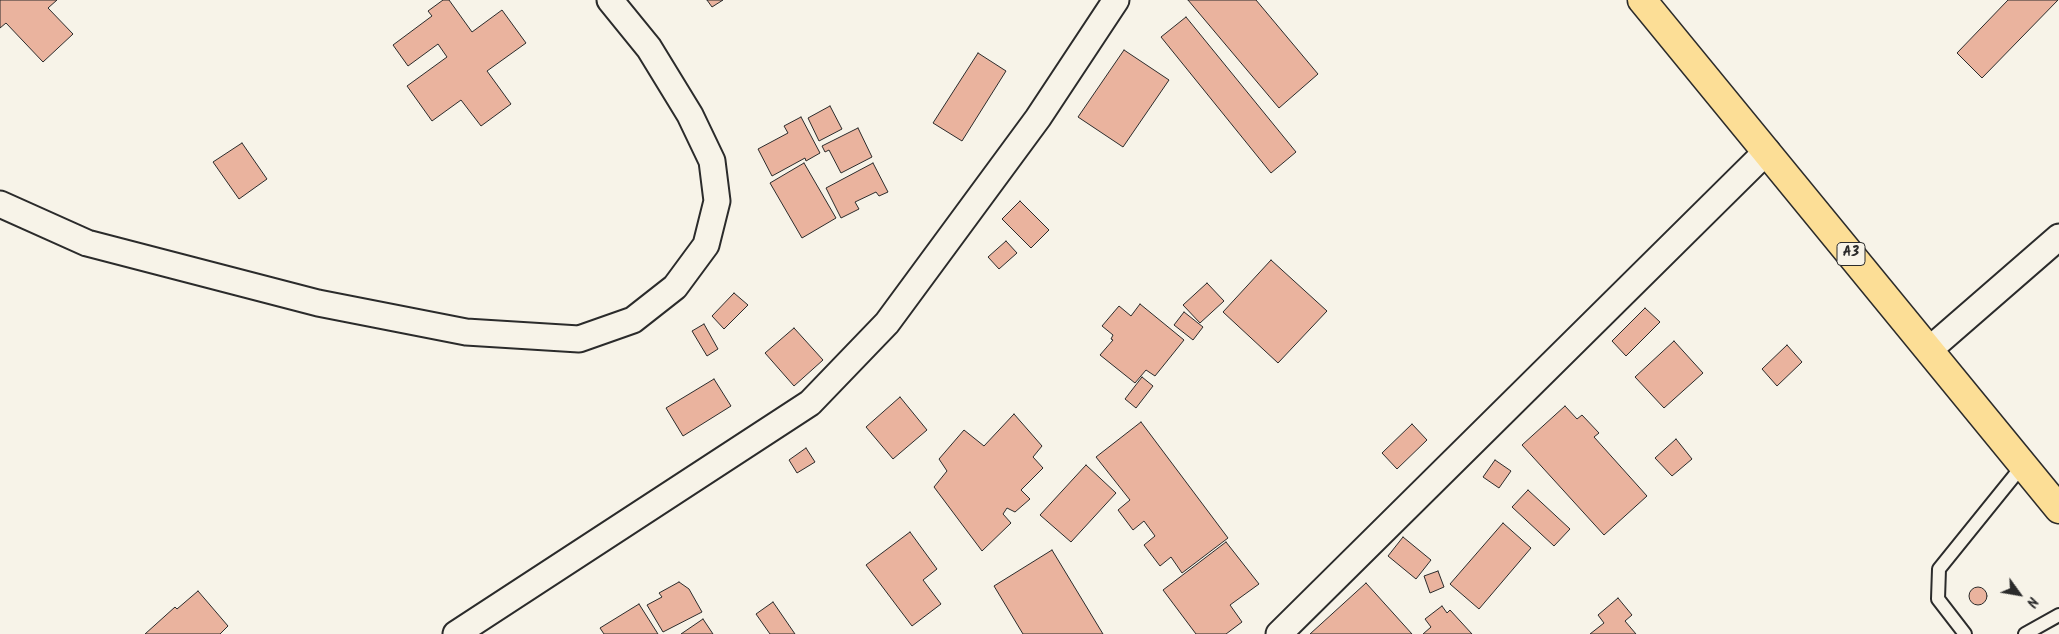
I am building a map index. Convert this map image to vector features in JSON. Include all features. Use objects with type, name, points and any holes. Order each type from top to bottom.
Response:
[{"type":"highway","name":"A3","points":[[1642,0],[2059,509]]},
{"type":"street","points":[[0,204],[87,243],[318,304],[466,332],[579,339],[633,320],[674,287],[706,246],[717,202],[712,160],[690,115],[649,48],[610,0]]},
{"type":"street","points":[[456,634],[810,403],[887,323],[1038,118],[1116,0]]},
{"type":"street","points":[[1279,634],[1767,151]]},
{"type":"street","points":[[1929,350],[2059,237]]},
{"type":"lane","points":[[1965,634],[1938,599],[1940,569],[2023,465]]},
{"type":"lane","points":[[2024,634],[2059,615]]},
{"type":"building","points":[[0,0],[57,0],[48,8],[73,34],[43,62],[6,23],[0,28]]},
{"type":"building","points":[[443,0],[449,0],[472,32],[502,10],[526,43],[487,71],[511,104],[481,126],[461,100],[432,121],[407,86],[447,57],[438,44],[408,66],[393,45],[432,16],[428,11]]},
{"type":"building","points":[[707,0],[723,0],[712,7]]},
{"type":"building","points":[[1188,0],[1256,0],[1318,74],[1279,108]]},
{"type":"building","points":[[2008,0],[2058,0],[1982,78],[1957,53]]},
{"type":"building","points":[[1186,17],[1296,152],[1271,173],[1161,37]]},
{"type":"building","points":[[1124,50],[1169,80],[1123,147],[1078,117]]},
{"type":"building","points":[[978,53],[1006,71],[962,141],[933,123]]},
{"type":"building","points":[[830,106],[842,129],[819,141],[808,118]]},
{"type":"building","points":[[801,117],[820,153],[806,161],[805,158],[772,176],[758,149],[788,133],[784,126]]},
{"type":"building","points":[[858,128],[872,157],[841,173],[829,150],[825,152],[822,146]]},
{"type":"building","points":[[242,143],[267,179],[239,199],[213,162]]},
{"type":"building","points":[[804,163],[836,218],[802,238],[770,183]]},
{"type":"building","points":[[873,163],[888,192],[879,196],[876,192],[855,202],[859,209],[841,218],[826,188]]},
{"type":"building","points":[[1020,201],[1049,230],[1031,248],[1002,219]]},
{"type":"building","points":[[1006,241],[1017,253],[999,269],[988,257]]},
{"type":"building","points":[[1271,260],[1327,311],[1278,363],[1223,312]]},
{"type":"building","points":[[1207,283],[1224,301],[1200,323],[1183,305]]},
{"type":"building","points":[[734,293],[748,305],[724,329],[712,316]]},
{"type":"building","points":[[1140,304],[1184,340],[1155,376],[1146,370],[1135,383],[1100,355],[1113,340],[1111,339],[1113,335],[1102,326],[1119,306],[1131,316]]},
{"type":"building","points":[[1645,308],[1660,322],[1626,356],[1612,341]]},
{"type":"building","points":[[1184,312],[1203,327],[1193,340],[1174,325]]},
{"type":"building","points":[[704,324],[718,349],[707,356],[692,331]]},
{"type":"building","points":[[794,328],[823,360],[794,386],[765,353]]},
{"type":"building","points":[[1674,341],[1703,373],[1664,408],[1635,377]]},
{"type":"building","points":[[1787,345],[1802,362],[1777,386],[1762,369]]},
{"type":"building","points":[[1142,377],[1153,386],[1136,408],[1125,399]]},
{"type":"building","points":[[714,379],[731,406],[683,436],[666,408]]},
{"type":"building","points":[[900,397],[927,430],[893,459],[866,427]]},
{"type":"building","points":[[1565,406],[1577,419],[1582,415],[1599,433],[1594,437],[1647,496],[1604,535],[1522,445]]},
{"type":"building","points":[[1014,414],[1042,446],[1033,457],[1043,468],[1021,490],[1030,499],[1015,512],[1007,508],[1003,514],[1011,523],[982,551],[934,487],[947,471],[939,459],[964,430],[984,446]]},
{"type":"building","points":[[1141,422],[1228,538],[1182,573],[1171,557],[1160,566],[1144,545],[1155,536],[1144,521],[1133,530],[1118,510],[1130,500],[1096,457]]},
{"type":"building","points":[[1412,424],[1427,440],[1397,469],[1382,453]]},
{"type":"building","points":[[1676,439],[1692,459],[1672,476],[1655,458]]},
{"type":"building","points":[[806,448],[815,462],[797,473],[789,460]]},
{"type":"building","points":[[1495,460],[1511,471],[1499,488],[1483,477]]},
{"type":"building","points":[[1086,465],[1116,493],[1071,542],[1040,515]]},
{"type":"building","points":[[1528,490],[1570,529],[1554,546],[1512,507]]},
{"type":"building","points":[[1503,523],[1531,548],[1479,609],[1450,584]]},
{"type":"building","points":[[910,532],[937,569],[923,580],[941,604],[912,626],[866,565]]},
{"type":"building","points":[[1403,537],[1431,560],[1416,579],[1388,556]]},
{"type":"building","points":[[1226,542],[1259,584],[1230,605],[1242,622],[1226,634],[1196,634],[1163,590]]},
{"type":"building","points":[[1052,550],[1103,634],[1023,634],[994,586]]},
{"type":"building","points":[[1438,571],[1444,587],[1430,593],[1424,576]]},
{"type":"building","points":[[679,582],[689,589],[702,612],[663,632],[647,605],[662,597],[659,593]]},
{"type":"building","points":[[1366,583],[1412,634],[1310,634]]},
{"type":"building","points":[[1978,587],[1984,590],[1987,596],[1984,602],[1978,605],[1972,602],[1969,596],[1972,590]]},
{"type":"building","points":[[198,591],[228,626],[220,634],[145,634],[175,607],[177,609]]},
{"type":"building","points":[[1618,598],[1632,615],[1625,621],[1636,634],[1590,634],[1604,623],[1598,615]]},
{"type":"building","points":[[773,602],[795,634],[770,634],[756,614]]},
{"type":"building","points":[[639,604],[658,634],[604,634],[600,628]]},
{"type":"building","points":[[1442,606],[1447,613],[1450,610],[1472,634],[1423,634],[1431,627],[1425,619]]},
{"type":"building","points":[[703,619],[713,634],[681,634]]}]
